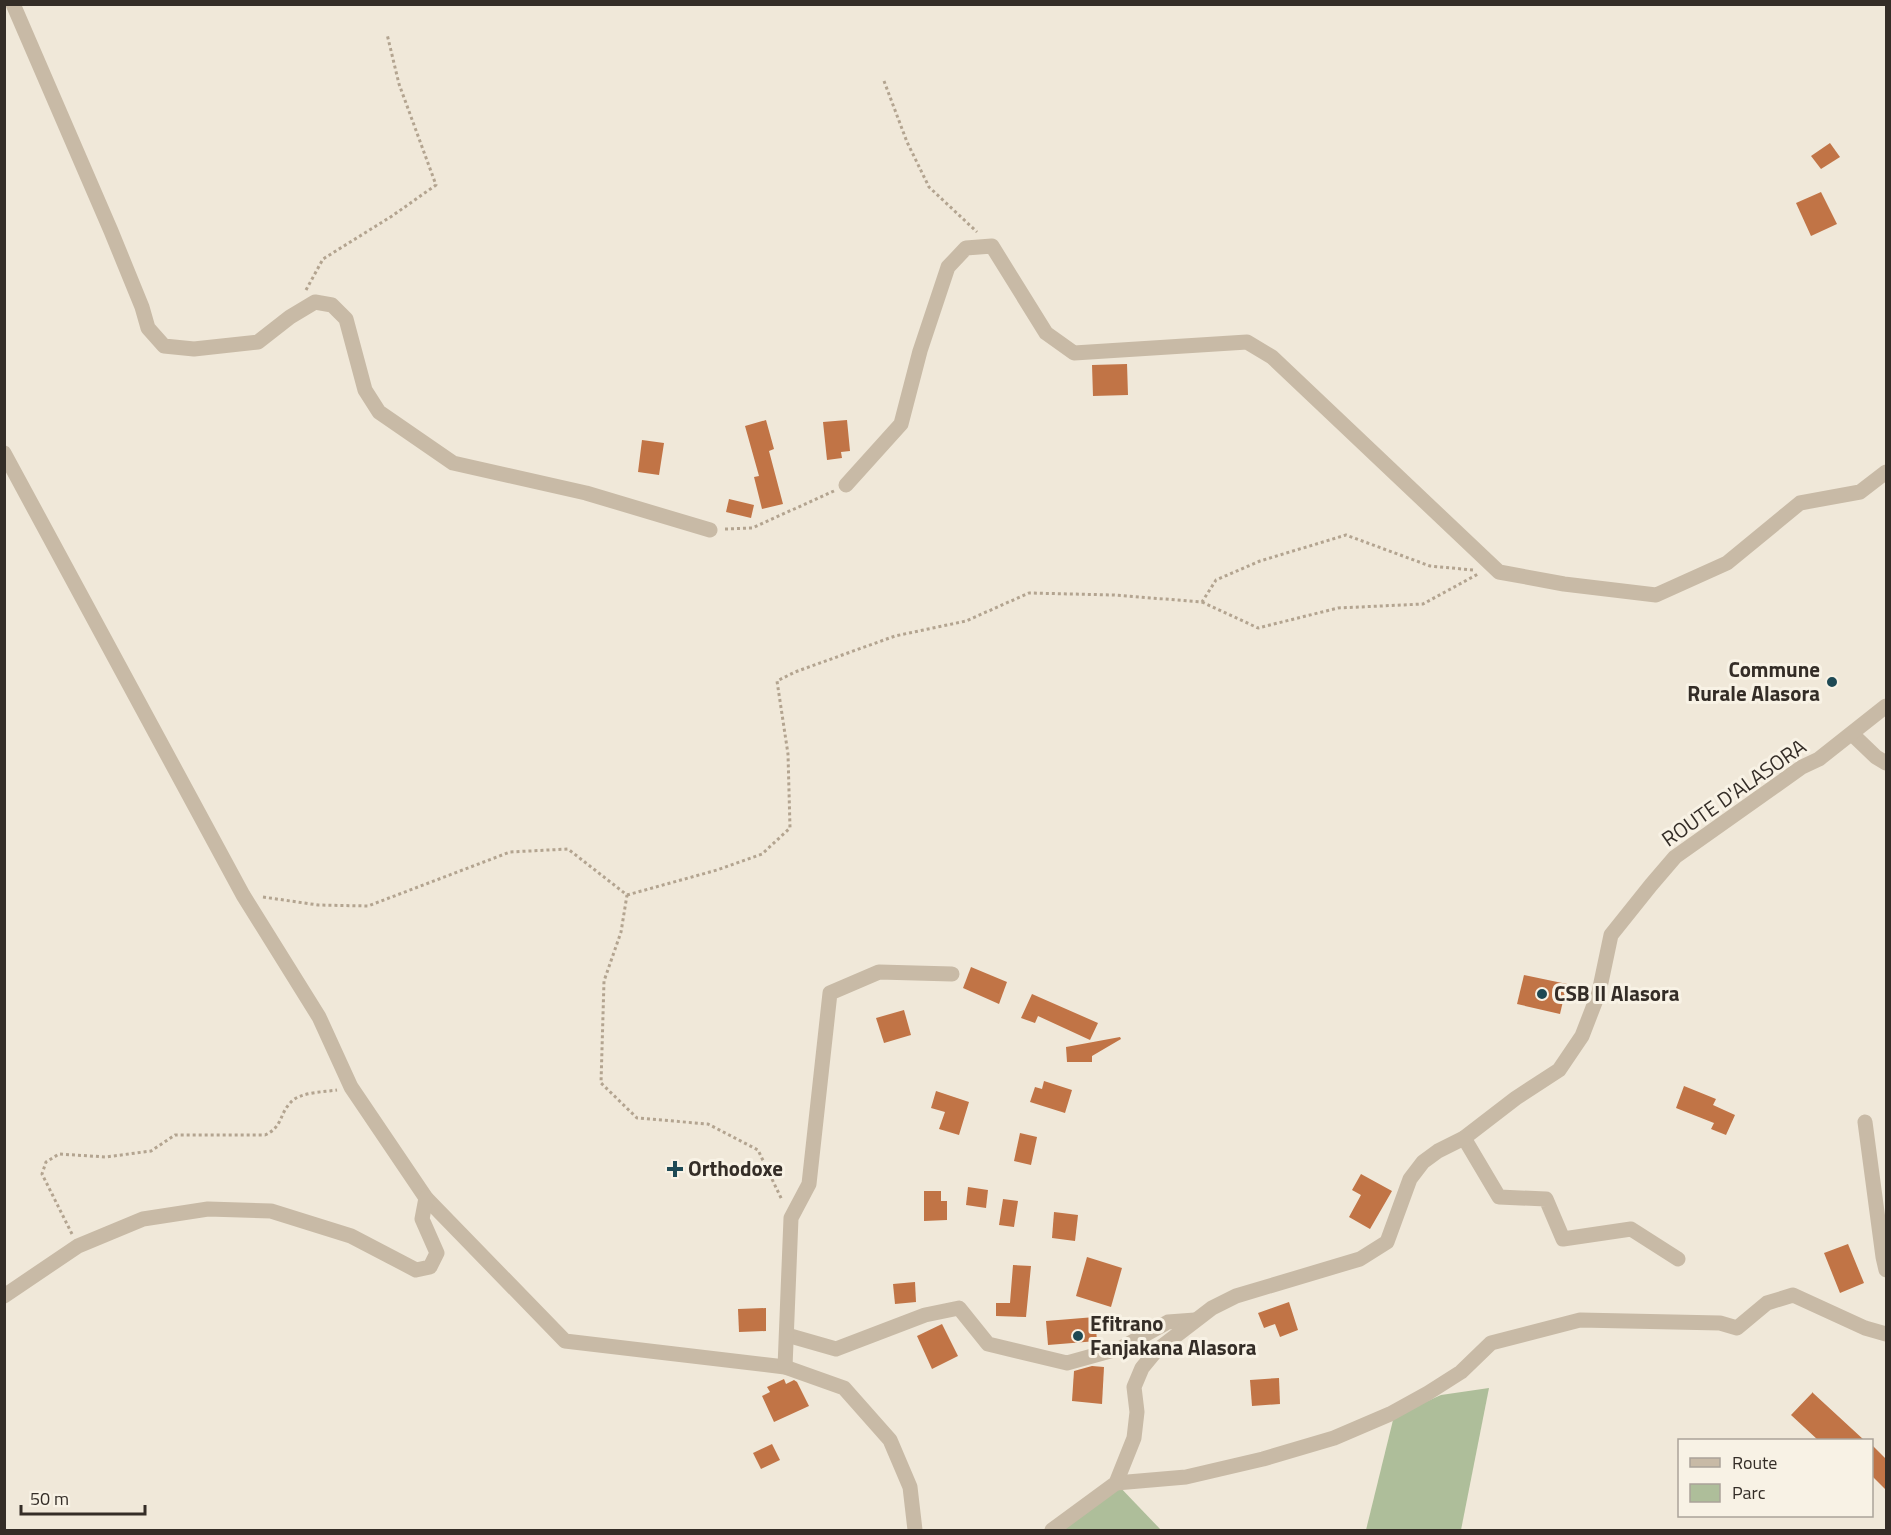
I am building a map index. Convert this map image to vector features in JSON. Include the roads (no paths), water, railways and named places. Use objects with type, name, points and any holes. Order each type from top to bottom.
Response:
[{"type":"street","points":[[14,4],[111,231],[142,307],[148,328],[164,346],[194,349],[258,342],[290,317],[315,302],[332,305],[346,319],[364,390],[379,412],[453,463],[586,493],[710,530]]},
{"type":"street","points":[[846,485],[900,424],[920,351],[948,267],[966,248],[992,246],[1046,333],[1074,353],[1247,342],[1272,357],[1499,572],[1564,584],[1656,595],[1728,563],[1800,503],[1860,492],[1887,472]]},
{"type":"street","points":[[4,453],[243,895],[319,1017],[351,1087],[426,1198],[564,1341],[785,1367],[844,1388],[890,1440],[910,1487],[915,1530]]},
{"type":"street","name":"ROUTE D'ALASORA","points":[[1116,1483],[1134,1438],[1137,1412],[1134,1387],[1142,1368],[1156,1352],[1212,1308],[1236,1296],[1360,1259],[1387,1242],[1392,1234],[1410,1179],[1423,1161],[1464,1138],[1516,1098],[1558,1070],[1582,1036],[1599,992],[1611,935],[1675,857],[1802,767],[1819,759],[1887,706]]},
{"type":"street","points":[[1852,734],[1876,757],[1887,763]]},
{"type":"street","points":[[785,1367],[791,1218],[809,1184],[830,993],[879,972],[952,974]]},
{"type":"street","points":[[1865,1122],[1883,1257],[1887,1270]]},
{"type":"street","points":[[1464,1138],[1499,1197],[1546,1199],[1563,1239],[1631,1229],[1678,1258]]},
{"type":"street","points":[[4,1296],[78,1246],[143,1219],[208,1209],[271,1211],[351,1236],[416,1270],[430,1267],[437,1253],[422,1219],[426,1198]]},
{"type":"street","points":[[1052,1530],[1116,1483],[1186,1477],[1263,1460],[1334,1438],[1390,1414],[1428,1393],[1461,1372],[1491,1343],[1580,1320],[1720,1323],[1737,1328],[1767,1303],[1793,1296],[1828,1309],[1865,1328],[1887,1334]]},
{"type":"street","points":[[787,1335],[836,1349],[925,1315],[959,1308],[988,1344],[1067,1363],[1121,1348],[1168,1322],[1195,1320]]},
{"type":"place","name":"Commune Rurale Alasora","points":[[1832,682]]},
{"type":"place","name":"CSB II Alasora","points":[[1542,994]]},
{"type":"place","name":"Orthodoxe","points":[[675,1169]]},
{"type":"place","name":"Efitrano Fanjakana Alasora","points":[[1078,1336]]}]
